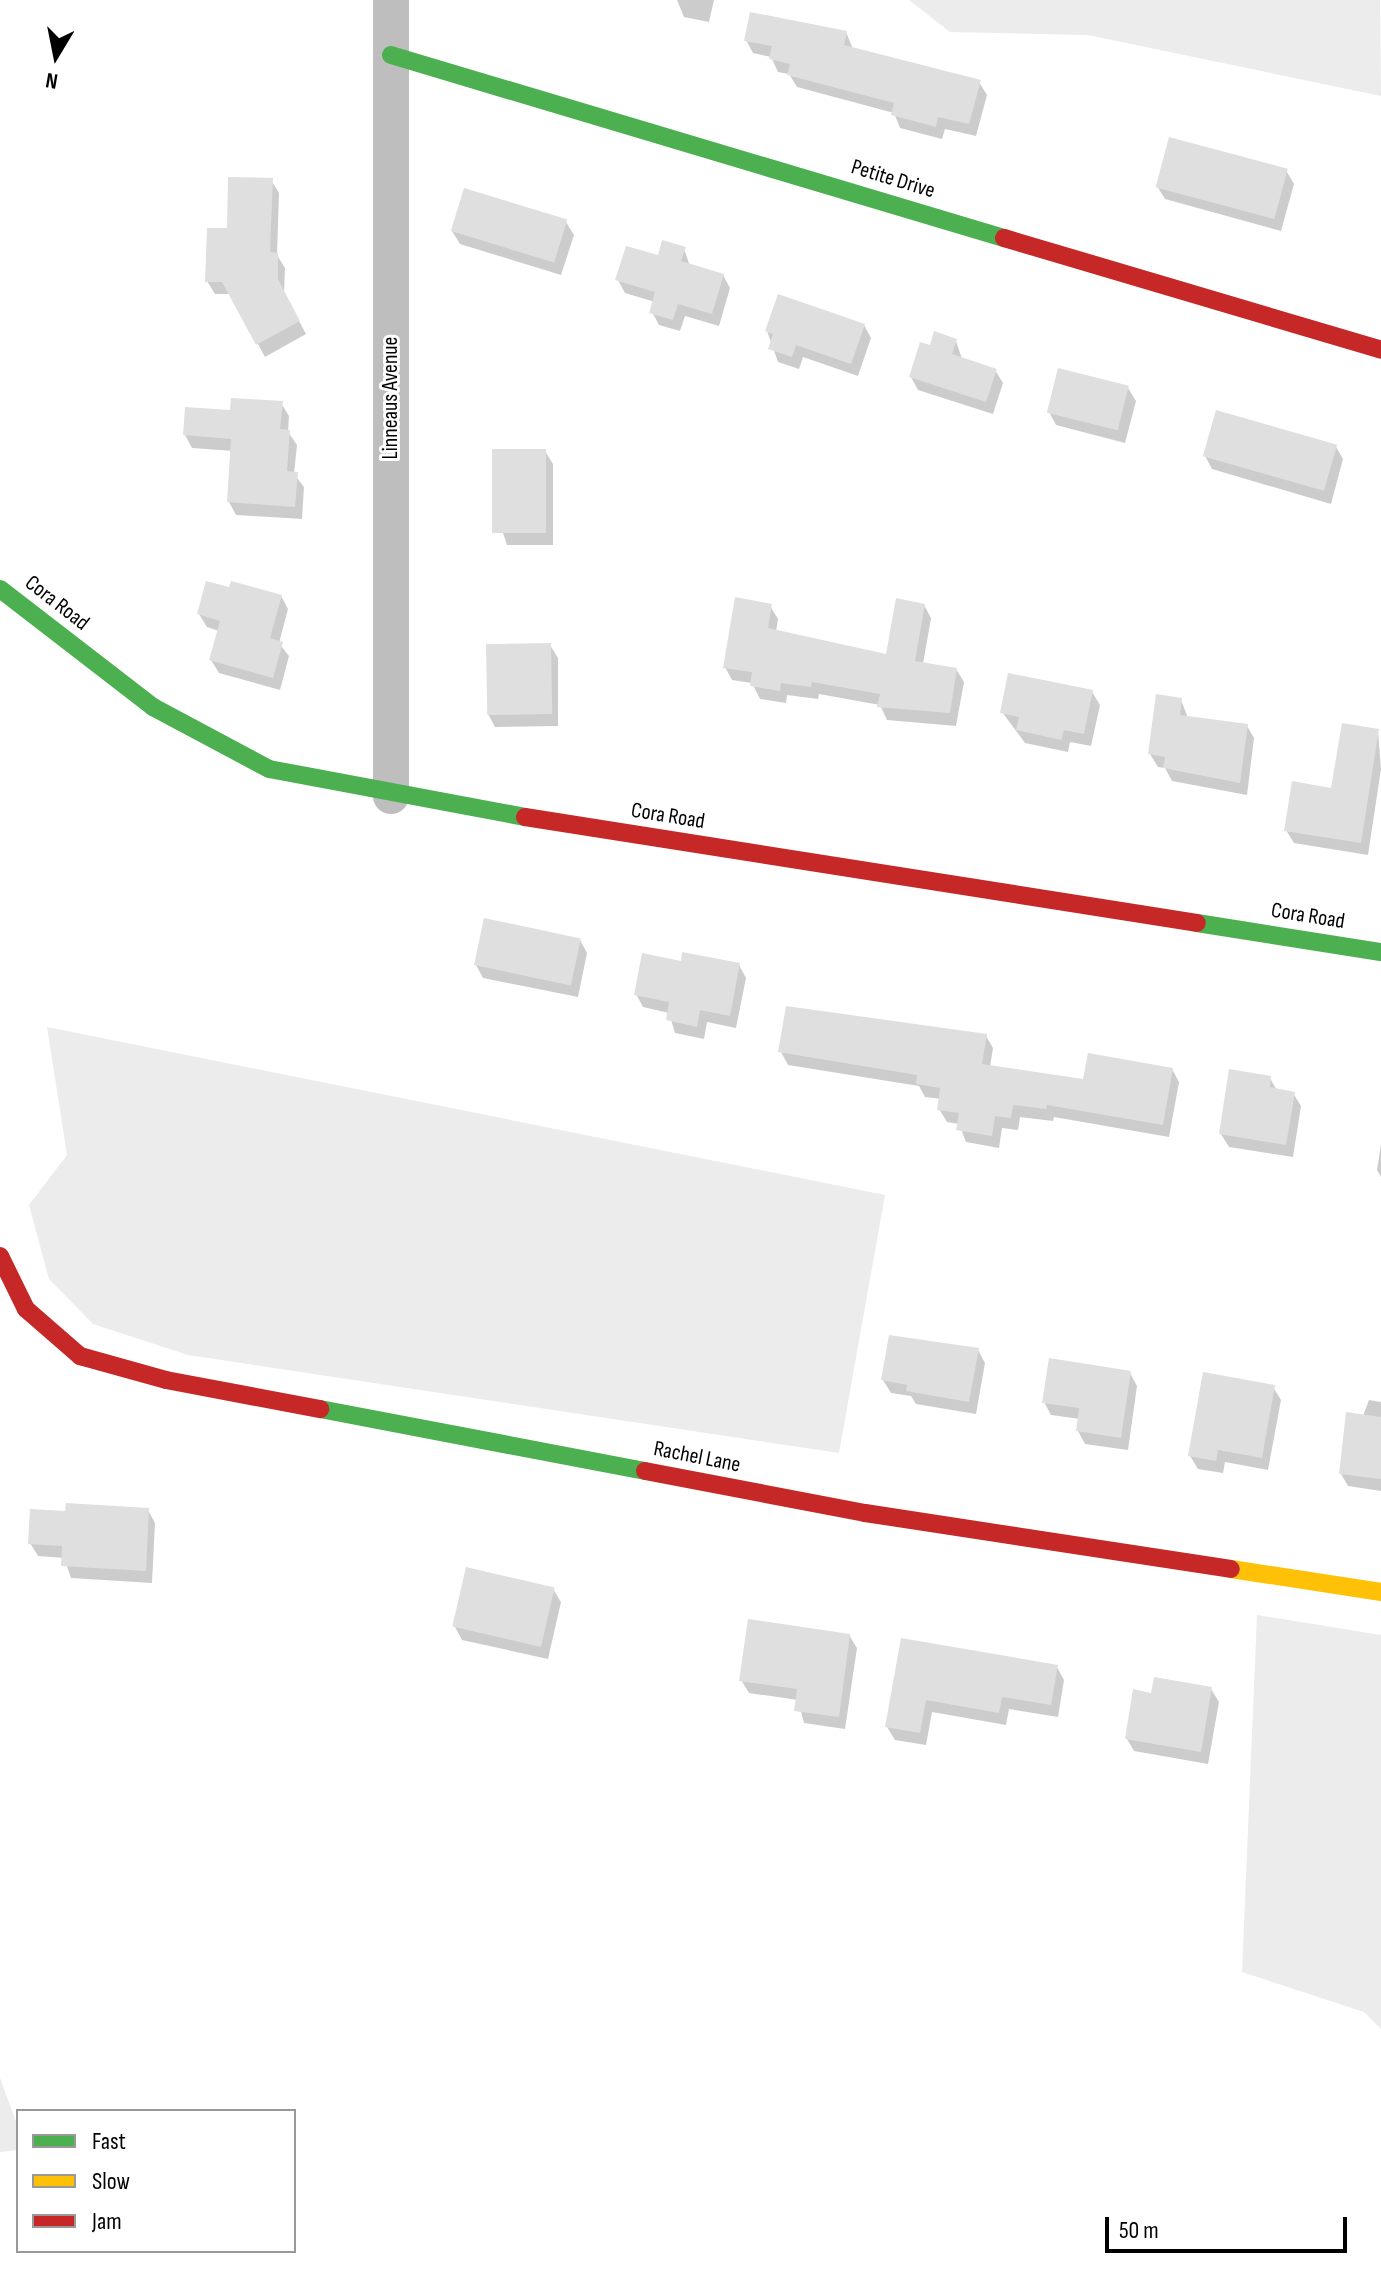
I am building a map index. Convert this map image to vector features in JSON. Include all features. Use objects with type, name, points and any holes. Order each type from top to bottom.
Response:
[{"type":"street","name":"Linneaus Avenue","points":[[391,0],[391,796]]},
{"type":"street","name":"Petite Drive","points":[[391,55],[1381,350]]},
{"type":"street","name":"Cora Road","points":[[0,589],[153,707],[269,769],[391,796],[1381,952]]},
{"type":"street","name":"Rachel Lane","points":[[0,1256],[26,1309],[80,1356],[166,1380],[865,1513],[1381,1592]]},
{"type":"shaded area","points":[[909,0],[1380,0],[1381,96],[1088,35],[950,32]]},
{"type":"shaded area","points":[[47,1027],[885,1195],[839,1453],[188,1355],[93,1324],[49,1279],[29,1205],[67,1155]]},
{"type":"shaded area","points":[[1257,1615],[1381,1635],[1381,2029],[1364,2012],[1242,1972]]},
{"type":"shaded area","points":[[0,2078],[16,2122],[16,2150],[0,2152]]},
{"type":"building","points":[[750,12],[847,31],[844,45],[981,80],[969,124],[938,117],[936,127],[891,115],[894,103],[787,75],[790,64],[769,59],[772,46],[744,41]]},
{"type":"building","points":[[1169,137],[1288,169],[1274,219],[1156,187]]},
{"type":"building","points":[[228,177],[273,178],[270,252],[278,253],[278,279],[300,321],[256,345],[222,282],[205,282],[207,228],[227,228]]},
{"type":"building","points":[[464,188],[567,220],[554,263],[451,231]]},
{"type":"building","points":[[662,240],[686,247],[681,261],[724,274],[712,314],[678,304],[673,320],[649,313],[655,292],[615,280],[626,246],[658,255]]},
{"type":"building","points":[[778,294],[865,324],[851,364],[796,345],[792,357],[768,349],[773,334],[765,331]]},
{"type":"building","points":[[934,331],[957,339],[952,354],[997,369],[986,402],[909,377],[920,342],[930,345]]},
{"type":"building","points":[[1058,368],[1129,386],[1118,430],[1047,413]]},
{"type":"building","points":[[231,398],[283,401],[280,429],[290,430],[287,471],[298,472],[295,507],[227,502],[231,439],[183,435],[185,407],[230,410]]},
{"type":"building","points":[[1216,410],[1337,445],[1324,491],[1203,456]]},
{"type":"building","points":[[492,449],[546,449],[546,533],[492,533]]},
{"type":"building","points":[[206,581],[229,587],[231,581],[282,595],[270,638],[283,642],[273,678],[209,660],[220,621],[197,614]]},
{"type":"building","points":[[735,597],[772,604],[768,628],[886,654],[896,598],[925,604],[915,661],[957,668],[950,713],[877,707],[880,694],[812,682],[811,687],[781,683],[780,691],[750,686],[752,672],[723,668]]},
{"type":"building","points":[[551,643],[552,714],[487,715],[486,644]]},
{"type":"building","points":[[1008,673],[1093,690],[1084,734],[1064,730],[1061,740],[1016,730],[1019,717],[1000,713]]},
{"type":"building","points":[[1156,694],[1182,698],[1180,715],[1248,724],[1240,783],[1163,768],[1165,757],[1148,754]]},
{"type":"building","points":[[1342,723],[1379,729],[1361,843],[1284,831],[1292,781],[1331,788]]},
{"type":"building","points":[[484,918],[581,939],[571,986],[474,965]]},
{"type":"building","points":[[682,952],[740,963],[730,1016],[700,1010],[697,1027],[666,1020],[669,1002],[634,995],[642,953],[681,961]]},
{"type":"building","points":[[786,1006],[987,1034],[982,1064],[1083,1079],[1088,1053],[1173,1068],[1163,1125],[1047,1105],[1046,1109],[1013,1105],[1011,1118],[995,1116],[992,1136],[956,1130],[959,1113],[937,1110],[940,1088],[916,1084],[917,1075],[778,1052]]},
{"type":"building","points":[[1229,1069],[1271,1076],[1270,1087],[1295,1092],[1286,1145],[1219,1134]]},
{"type":"building","points":[[889,1335],[979,1348],[969,1402],[906,1391],[907,1385],[881,1380]]},
{"type":"building","points":[[1049,1358],[1131,1371],[1121,1438],[1076,1431],[1079,1408],[1042,1403]]},
{"type":"building","points":[[1203,1372],[1275,1385],[1262,1458],[1218,1450],[1216,1461],[1188,1456]]},
{"type":"building","points":[[1346,1412],[1381,1417],[1381,1479],[1339,1474]]},
{"type":"building","points":[[66,1503],[149,1508],[146,1571],[61,1566],[62,1546],[28,1544],[30,1509],[65,1511]]},
{"type":"building","points":[[466,1567],[555,1587],[541,1647],[452,1626]]},
{"type":"building","points":[[748,1619],[850,1634],[839,1717],[794,1711],[797,1689],[739,1681]]},
{"type":"building","points":[[901,1638],[1058,1665],[1051,1705],[1002,1697],[999,1713],[926,1700],[920,1733],[885,1727]]},
{"type":"building","points":[[1154,1677],[1212,1687],[1201,1752],[1125,1739],[1133,1689],[1151,1693]]},
{"type":"traffic: fast","points":[[391,55],[1004,238]]},
{"type":"traffic: fast","points":[[0,589],[153,707],[269,769],[525,817]]},
{"type":"traffic: fast","points":[[1197,923],[1381,952]]},
{"type":"traffic: fast","points":[[320,1409],[645,1471]]},
{"type":"traffic: slow","points":[[1231,1569],[1381,1592]]},
{"type":"traffic: jam","points":[[1004,238],[1381,350]]},
{"type":"traffic: jam","points":[[525,817],[1197,923]]},
{"type":"traffic: jam","points":[[0,1256],[26,1309],[80,1356],[166,1380],[320,1409]]},
{"type":"traffic: jam","points":[[645,1471],[865,1513],[1231,1569]]}]
